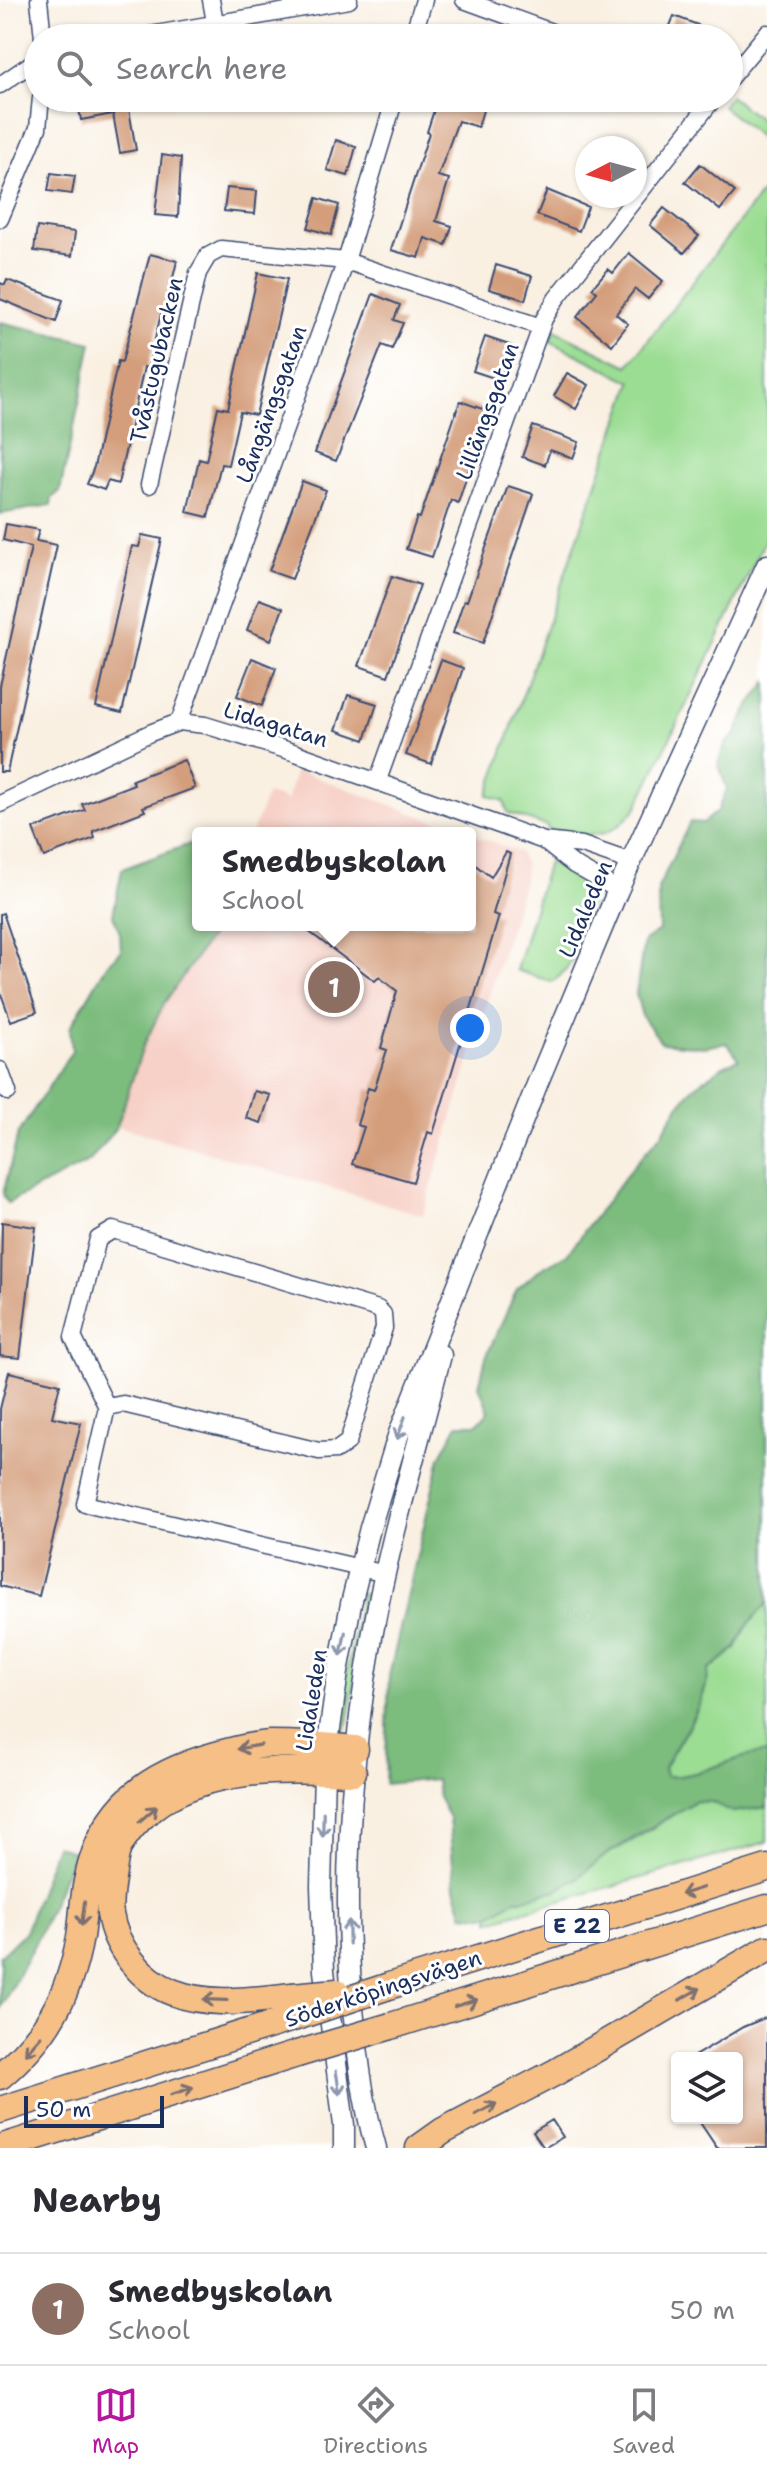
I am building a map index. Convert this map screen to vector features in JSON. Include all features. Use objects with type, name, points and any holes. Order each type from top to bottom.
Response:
[{"type":"highway","points":[[0,2076],[41,2036],[58,2009],[73,1969],[87,1878],[97,1846],[128,1798],[153,1779],[196,1760],[242,1748],[267,1744],[325,1759],[354,1761]]},
{"type":"highway","points":[[293,2007],[204,2000],[171,1992],[149,1979],[131,1961],[117,1938],[110,1915],[110,1890],[117,1850],[144,1815],[168,1797],[196,1785],[325,1759]]},
{"type":"highway","name":"Söderköpingsvägen","points":[[0,2110],[293,2007],[389,1986],[767,1868]]},
{"type":"highway","name":"Söderköpingsvägen","points":[[0,2148],[767,1908]]},
{"type":"highway","points":[[419,2148],[443,2131],[556,2072],[767,1949]]},
{"type":"street","points":[[39,0],[42,24]]},
{"type":"street","points":[[211,0],[215,22]]},
{"type":"street","points":[[205,24],[349,0]]},
{"type":"street","points":[[416,24],[424,0]]},
{"type":"street","points":[[464,0],[530,24]]},
{"type":"street","points":[[743,62],[767,33]]},
{"type":"street","points":[[0,85],[24,69]]},
{"type":"street","points":[[0,219],[38,128],[40,112]]},
{"type":"street","name":"Långängsgatan","points":[[179,722],[346,261],[391,112]]},
{"type":"street","name":"Lillängsgatan","points":[[378,780],[541,327],[556,299],[699,112]]},
{"type":"street","name":"Tvåstugubacken","points":[[149,485],[198,273],[208,256],[221,249],[346,261],[541,327]]},
{"type":"street","name":"Lidaleden","points":[[344,2148],[344,2125],[324,1971],[321,1886],[325,1759],[359,1568],[398,1436],[538,1082],[618,890],[767,565]]},
{"type":"street","points":[[0,804],[179,722]]},
{"type":"street","name":"Lidagatan","points":[[179,722],[205,725],[243,736],[378,780],[544,841],[582,845],[631,862]]},
{"type":"street","name":"Lidagatan","points":[[544,841],[574,865],[618,890]]},
{"type":"street","points":[[0,1070],[8,1092]]},
{"type":"street","points":[[107,1407],[123,1404],[319,1451],[337,1450],[348,1442],[384,1328],[383,1314],[378,1309],[113,1230],[98,1239],[73,1337],[107,1407],[85,1504],[386,1574]]},
{"type":"street","name":"Lidaleden","points":[[376,2148],[368,2117],[356,2036],[349,1964],[348,1866],[354,1761],[373,1635],[386,1574],[461,1278]]},
{"type":"shaded area","points":[[296,770],[451,827],[254,827],[267,794],[287,800]]},
{"type":"shaded area","points":[[476,836],[519,852],[525,865],[524,880],[423,1215],[117,1126],[143,1047],[163,1005],[214,931],[476,931]]},
{"type":"green space","points":[[743,106],[767,125],[767,143],[729,112],[743,112]]},
{"type":"green space","points":[[767,186],[767,536],[637,807],[627,819],[607,832],[586,835],[547,829],[547,826],[508,813],[504,801],[488,795],[632,382],[550,341],[555,330],[628,366]]},
{"type":"green space","points":[[0,322],[92,343],[60,491],[52,498],[51,505],[0,514]]},
{"type":"green space","points":[[767,682],[767,1603],[747,1626],[736,1648],[709,1670],[697,1709],[664,1768],[666,1776],[678,1776],[767,1753],[767,1807],[732,1812],[712,1802],[695,1801],[607,1854],[575,1880],[556,1890],[513,1901],[490,1915],[464,1915],[455,1888],[449,1818],[438,1797],[436,1779],[385,1784],[389,1676],[440,1457],[458,1424],[477,1424],[489,1411],[479,1386],[486,1357],[517,1289],[539,1270],[567,1254],[635,1164],[661,1135],[693,1088],[723,1066],[739,1059],[727,1043],[703,1047],[662,1043],[642,1016],[636,994],[644,941],[659,931],[658,888],[690,822],[703,823],[718,811],[727,789],[718,763],[726,743],[736,734],[747,709]]},
{"type":"green space","points":[[192,843],[192,931],[214,931],[163,1005],[143,1047],[117,1126],[90,1161],[8,1203],[3,1194],[18,1134],[72,1051],[70,1028],[107,965],[121,951],[120,933],[113,915],[122,869]]},
{"type":"green space","points":[[548,862],[581,882],[589,906],[577,952],[560,976],[551,982],[516,970]]},
{"type":"green space","points":[[361,1594],[365,1594],[366,1610],[348,1722],[342,1736],[336,1735]]},
{"type":"green space","points":[[767,1603],[767,1753],[689,1774],[665,1776],[664,1768],[698,1709],[709,1670],[736,1648],[747,1626]]},
{"type":"green space","points":[[695,1801],[712,1802],[732,1812],[767,1807],[767,1842],[490,1921],[490,1915],[513,1901],[556,1890],[575,1880],[607,1854]]},
{"type":"green space","points":[[56,1845],[74,1852],[38,1937],[0,2009],[0,1956],[25,1932]]},
{"type":"building","points":[[674,16],[695,24],[671,24]]},
{"type":"building","points":[[80,112],[129,112],[136,150],[120,153],[113,114],[81,120]]},
{"type":"building","points":[[433,112],[482,112],[478,127],[458,121],[438,176],[449,179],[436,221],[452,226],[446,245],[425,238],[419,258],[391,250]]},
{"type":"building","points":[[336,140],[356,147],[348,176],[327,170]]},
{"type":"building","points":[[162,155],[181,158],[178,217],[155,215]]},
{"type":"building","points":[[700,164],[735,192],[720,210],[685,182]]},
{"type":"building","points":[[51,173],[75,176],[72,194],[48,191]]},
{"type":"building","points":[[227,188],[257,191],[255,214],[224,211]]},
{"type":"building","points":[[547,190],[575,202],[575,208],[588,208],[579,231],[537,215]]},
{"type":"building","points":[[317,198],[339,205],[331,235],[308,228]]},
{"type":"building","points":[[664,208],[699,236],[684,253],[650,225]]},
{"type":"building","points":[[37,227],[75,232],[72,256],[34,251]]},
{"type":"building","points":[[629,253],[663,281],[648,299],[635,289],[616,314],[628,324],[612,345],[577,317],[597,292],[592,288],[608,269],[613,273]]},
{"type":"building","points":[[150,254],[177,261],[148,368],[144,367],[118,484],[108,481],[104,490],[87,484],[94,467],[118,361],[122,362]]},
{"type":"building","points":[[496,265],[532,276],[525,300],[489,289]]},
{"type":"building","points":[[258,273],[287,279],[256,415],[240,412],[228,465],[221,464],[208,517],[187,512],[199,459],[206,461],[218,407],[228,409]]},
{"type":"building","points":[[7,280],[63,300],[56,322],[0,299],[0,283],[5,285]]},
{"type":"building","points":[[373,294],[400,305],[394,320],[403,323],[392,349],[382,345],[336,461],[315,453]]},
{"type":"building","points":[[485,337],[512,346],[500,380],[473,371]]},
{"type":"building","points":[[567,373],[589,385],[576,409],[554,396]]},
{"type":"building","points":[[460,401],[488,411],[458,503],[451,500],[432,557],[406,549],[417,517],[420,518]]},
{"type":"building","points":[[533,426],[579,442],[573,458],[550,450],[545,465],[522,457]]},
{"type":"building","points":[[302,481],[326,490],[292,579],[269,571]]},
{"type":"building","points":[[508,486],[533,494],[483,643],[453,633]]},
{"type":"building","points":[[6,524],[39,530],[36,541],[57,545],[7,772],[0,772],[0,686],[31,547],[3,540]]},
{"type":"building","points":[[142,535],[162,539],[122,713],[96,707],[132,546],[139,547]]},
{"type":"building","points":[[392,576],[420,585],[388,676],[359,666]]},
{"type":"building","points":[[259,599],[283,608],[271,640],[247,630]]},
{"type":"building","points":[[252,658],[276,668],[262,706],[237,696]]},
{"type":"building","points":[[441,660],[463,668],[431,764],[406,755]]},
{"type":"building","points":[[348,695],[377,704],[365,740],[336,730]]},
{"type":"building","points":[[184,760],[195,788],[143,807],[145,811],[93,831],[95,838],[44,857],[33,829],[85,810],[82,804]]},
{"type":"building","points":[[506,852],[510,854],[493,914],[499,916],[433,1134],[428,1132],[413,1182],[352,1164],[364,1127],[357,1125],[368,1088],[374,1090],[387,1050],[381,1048],[397,991],[379,977],[375,981],[308,931],[476,931],[476,866],[491,877]]},
{"type":"building","points":[[3,913],[37,1012],[11,1021],[0,991],[0,914]]},
{"type":"building","points":[[254,1091],[270,1095],[261,1123],[246,1118]]},
{"type":"building","points":[[2,1222],[36,1227],[20,1358],[0,1356]]},
{"type":"building","points":[[9,1372],[60,1384],[52,1417],[81,1423],[39,1596],[0,1586],[0,1409]]},
{"type":"building","points":[[767,2017],[767,2148],[717,2148],[701,2124],[743,2124],[743,2052],[701,2052],[743,2027]]},
{"type":"building","points":[[552,2120],[563,2137],[544,2148],[533,2132]]},
{"type":"place","name":"Smedbyskolan","points":[[334,987]]}]
